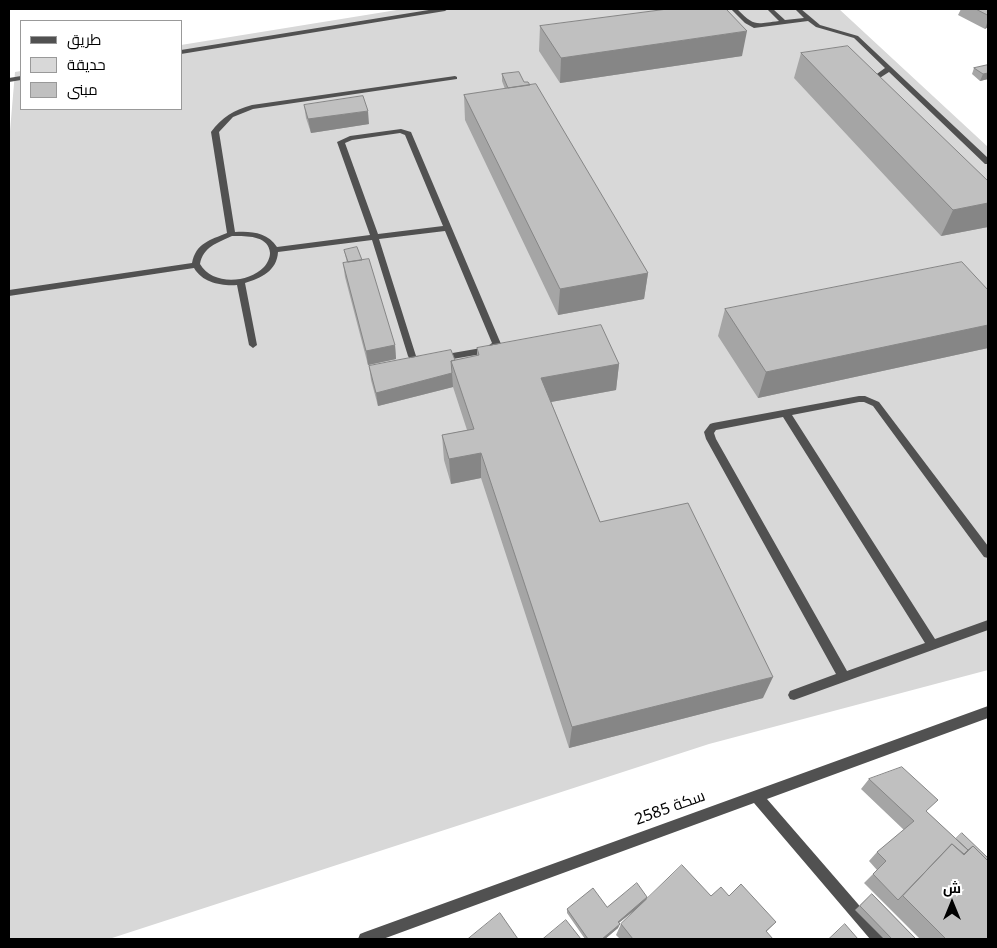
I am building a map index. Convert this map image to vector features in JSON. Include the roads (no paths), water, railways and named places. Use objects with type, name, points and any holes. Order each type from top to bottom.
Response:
[{"type":"street","points":[[182,52],[445,9]]},
{"type":"street","points":[[734,9],[749,24],[759,25],[808,19]]},
{"type":"street","points":[[770,9],[784,22]]},
{"type":"street","points":[[798,9],[818,26],[856,36],[988,162]]},
{"type":"street","points":[[872,92],[870,84],[872,80],[890,68]]},
{"type":"street","points":[[231,234],[215,132],[222,121],[235,112],[252,108],[456,78]]},
{"type":"street","points":[[401,131],[408,134],[497,344],[490,350],[424,361],[414,359],[375,238],[341,142],[350,138],[401,131]]},
{"type":"street","points":[[275,250],[448,228]]},
{"type":"street","points":[[231,234],[260,236],[270,242],[275,250],[274,260],[268,269],[256,277],[241,282],[225,283],[210,280],[200,274],[195,264],[197,255],[216,238],[231,234]]},
{"type":"street","points":[[9,294],[195,264]]},
{"type":"street","points":[[241,282],[253,345]]},
{"type":"street","points":[[844,677],[711,439],[709,432],[713,427],[865,399],[876,404],[988,554]]},
{"type":"street","points":[[785,413],[933,645]]},
{"type":"street","points":[[794,695],[988,625]]},
{"type":"street","name":"سكة 2585","points":[[365,939],[988,712]]},
{"type":"street","points":[[756,796],[879,939]]}]
